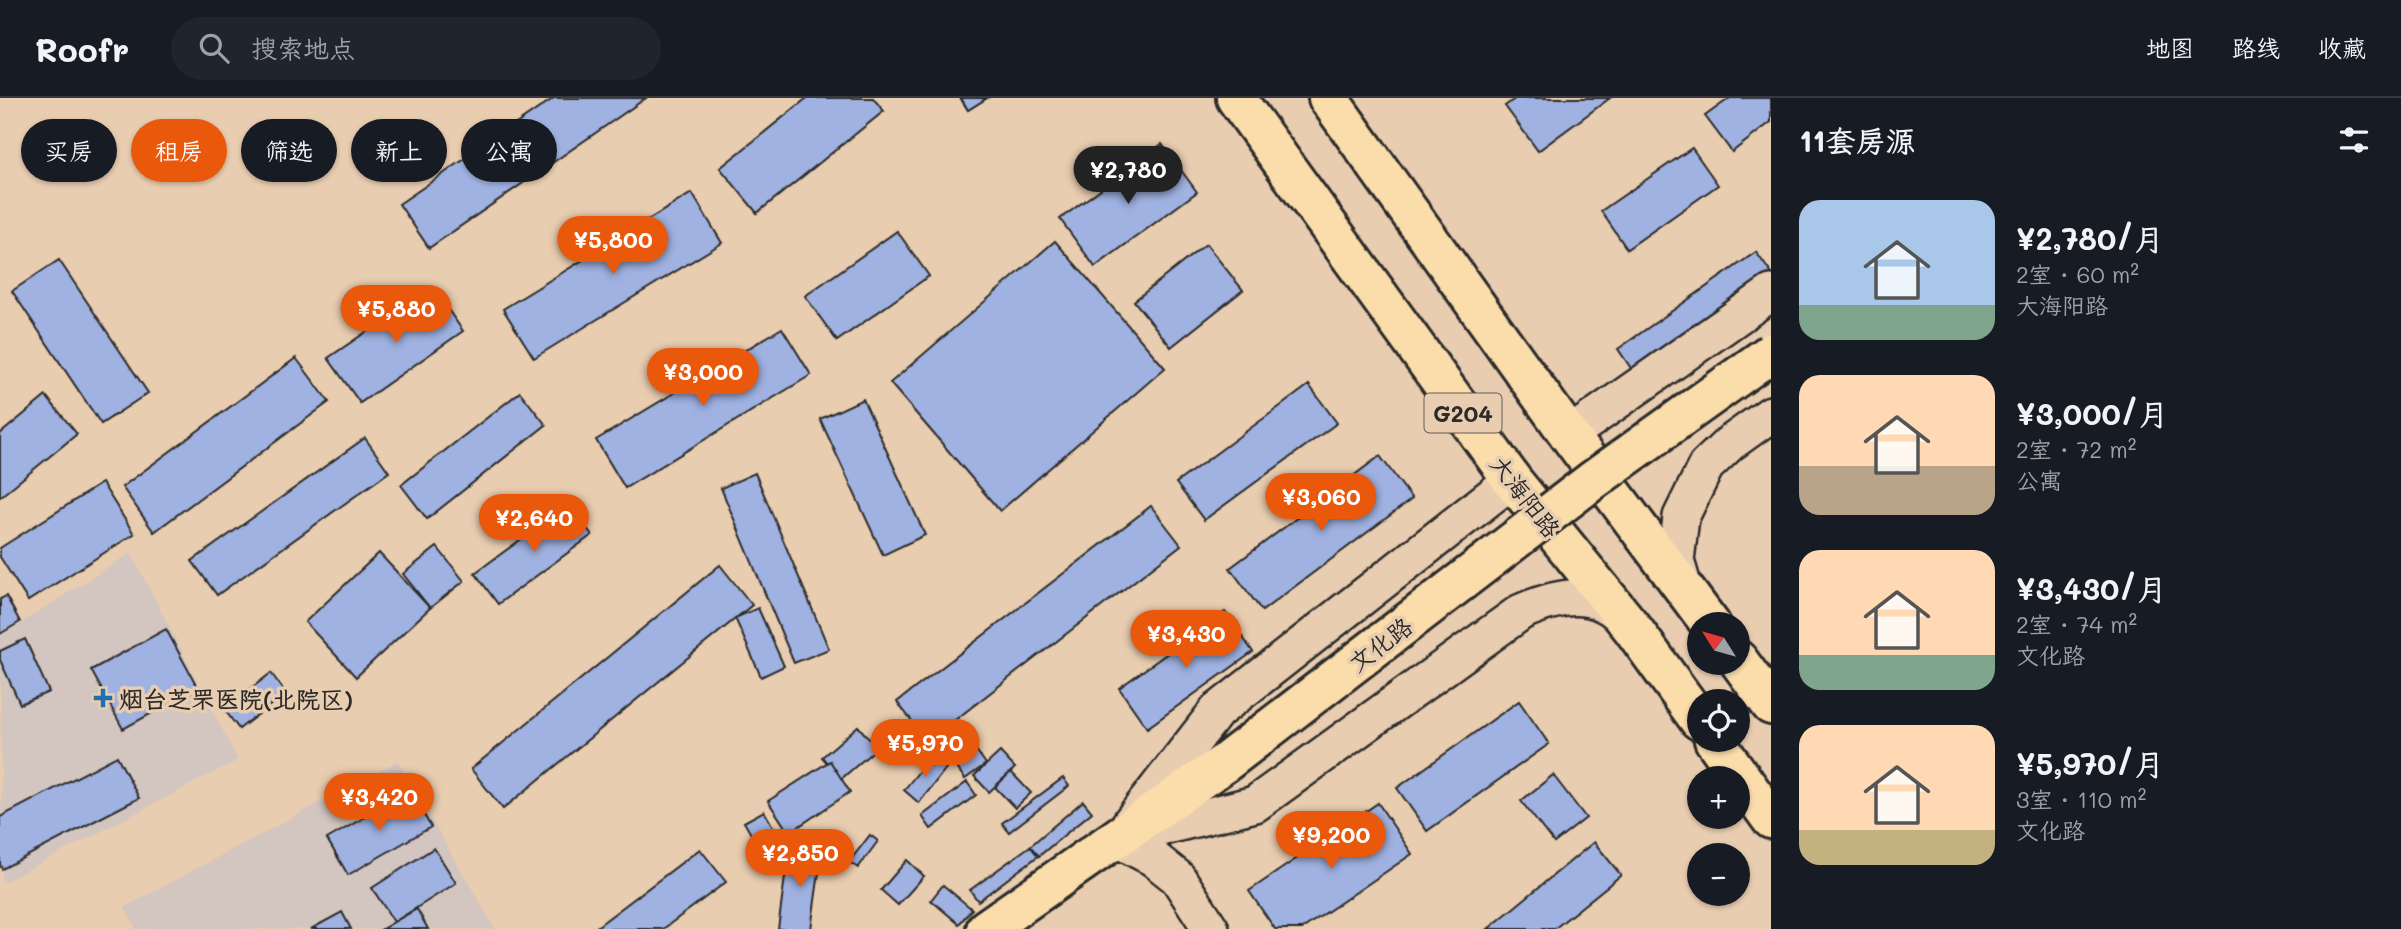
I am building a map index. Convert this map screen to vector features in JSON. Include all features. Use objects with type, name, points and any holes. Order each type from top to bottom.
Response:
[{"type":"main road","name":"大海阳路","points":[[1236,98],[1512,480],[1633,629],[1687,703]]},
{"type":"main road","name":"G204","points":[[1328,98],[1569,435],[1702,612]]},
{"type":"main road","name":"文化路","points":[[986,929],[1226,762],[1592,481],[1771,354]]},
{"type":"main road","points":[[1750,676],[1771,705]]},
{"type":"main road","points":[[1723,752],[1771,820]]},
{"type":"street","points":[[1569,435],[1771,293]]},
{"type":"street","points":[[1684,588],[1676,561],[1681,517],[1706,466],[1729,444],[1771,414]]},
{"type":"street","points":[[1117,839],[1217,712],[1512,480]]},
{"type":"street","points":[[1117,839],[1255,804],[1521,612],[1548,600],[1579,597],[1602,603],[1620,615],[1633,629]]},
{"type":"street","points":[[1117,839],[1153,858],[1178,878],[1211,929]]},
{"type":"shaded area","name":"烟台芝罘医院(北院区)","points":[[131,553],[238,760],[2,883],[0,636]]},
{"type":"shaded area","points":[[398,761],[495,929],[136,929],[125,907]]},
{"type":"building","points":[[554,98],[646,98],[557,160],[557,119],[523,119]]},
{"type":"building","points":[[807,98],[873,98],[884,111],[757,213],[720,168]]},
{"type":"building","points":[[960,98],[987,98],[968,110]]},
{"type":"building","points":[[961,98],[987,98],[968,110]]},
{"type":"building","points":[[1516,98],[1610,98],[1538,151],[1505,106]]},
{"type":"building","points":[[1730,98],[1771,98],[1771,122],[1732,152],[1705,116]]},
{"type":"building","points":[[1162,144],[1197,192],[1095,267],[1060,219]]},
{"type":"building","points":[[1692,148],[1718,185],[1627,249],[1601,211]]},
{"type":"building","points":[[461,162],[461,182],[524,182],[429,248],[399,204],[431,182],[447,182],[447,171]]},
{"type":"building","points":[[692,193],[722,243],[534,358],[503,309]]},
{"type":"building","points":[[897,231],[929,276],[837,341],[805,296]]},
{"type":"building","points":[[1055,241],[1165,368],[1000,511],[890,383]]},
{"type":"building","points":[[1206,244],[1243,290],[1171,347],[1134,301]]},
{"type":"building","points":[[1756,252],[1771,273],[1771,284],[1637,377],[1618,349]]},
{"type":"building","points":[[59,260],[148,393],[101,424],[12,291]]},
{"type":"building","points":[[432,287],[463,331],[360,403],[328,358]]},
{"type":"building","points":[[782,328],[811,375],[625,488],[596,440]]},
{"type":"building","points":[[296,358],[329,402],[154,532],[122,487]]},
{"type":"building","points":[[1309,385],[1337,423],[1204,520],[1176,483]]},
{"type":"building","points":[[520,392],[546,425],[427,519],[401,485]]},
{"type":"building","points":[[46,396],[77,434],[0,497],[0,434]]},
{"type":"building","points":[[863,399],[925,535],[883,555],[820,419]]},
{"type":"building","points":[[365,438],[389,472],[217,595],[192,561]]},
{"type":"building","points":[[1380,456],[1412,499],[1262,611],[1230,568]]},
{"type":"building","points":[[755,473],[829,649],[794,663],[721,488]]},
{"type":"building","points":[[102,483],[134,534],[28,601],[0,557],[0,548]]},
{"type":"building","points":[[569,504],[592,535],[498,604],[475,573]]},
{"type":"building","points":[[1151,506],[1181,545],[928,741],[897,702]]},
{"type":"building","points":[[437,547],[464,581],[430,608],[403,574]]},
{"type":"building","points":[[379,553],[430,608],[356,677],[305,622]]},
{"type":"building","points":[[720,565],[752,605],[503,809],[471,769]]},
{"type":"building","points":[[6,596],[20,622],[0,634],[0,599]]},
{"type":"building","points":[[758,608],[784,666],[761,677],[735,618]]},
{"type":"building","points":[[1225,612],[1253,652],[1147,728],[1119,688]]},
{"type":"building","points":[[166,629],[198,688],[123,729],[91,670]]},
{"type":"building","points":[[25,639],[49,692],[20,704],[0,660],[0,651]]},
{"type":"building","points":[[271,673],[286,693],[239,729],[224,709]]},
{"type":"building","points":[[1519,701],[1549,744],[1427,831],[1397,788]]},
{"type":"building","points":[[858,726],[877,748],[841,779],[822,757]]},
{"type":"building","points":[[969,740],[986,764],[965,779],[948,755]]},
{"type":"building","points":[[1000,752],[1015,768],[989,792],[974,776]]},
{"type":"building","points":[[932,755],[947,767],[919,803],[904,790]]},
{"type":"building","points":[[117,756],[139,798],[2,869],[0,817]]},
{"type":"building","points":[[830,761],[850,792],[789,833],[768,801]]},
{"type":"building","points":[[1011,772],[1031,793],[1015,808],[995,787]]},
{"type":"building","points":[[1553,775],[1586,818],[1554,843],[1521,801]]},
{"type":"building","points":[[1063,778],[1069,786],[1009,832],[1002,823]]},
{"type":"building","points":[[967,782],[976,795],[931,829],[922,816]]},
{"type":"building","points":[[410,791],[431,827],[348,875],[327,839]]},
{"type":"building","points":[[1083,801],[1092,812],[1039,856],[1030,846]]},
{"type":"building","points":[[1378,803],[1412,854],[1302,929],[1275,929],[1249,891]]},
{"type":"building","points":[[764,811],[783,844],[763,855],[744,822]]},
{"type":"building","points":[[870,835],[878,841],[858,868],[849,862]]},
{"type":"building","points":[[1594,842],[1621,875],[1554,929],[1488,929]]},
{"type":"building","points":[[1030,846],[1038,856],[978,901],[970,890]]},
{"type":"building","points":[[789,847],[822,851],[811,929],[778,929]]},
{"type":"building","points":[[434,848],[456,883],[394,922],[372,888]]},
{"type":"building","points":[[700,849],[726,882],[663,929],[594,929]]},
{"type":"building","points":[[907,860],[924,876],[898,905],[881,890]]},
{"type":"building","points":[[943,885],[972,909],[959,924],[931,900]]},
{"type":"building","points":[[417,909],[428,929],[382,929],[394,922]]},
{"type":"building","points":[[342,912],[351,929],[311,929]]},
{"type":"place","name":"烟台芝罘医院(北院区)","points":[[103,698]]}]
